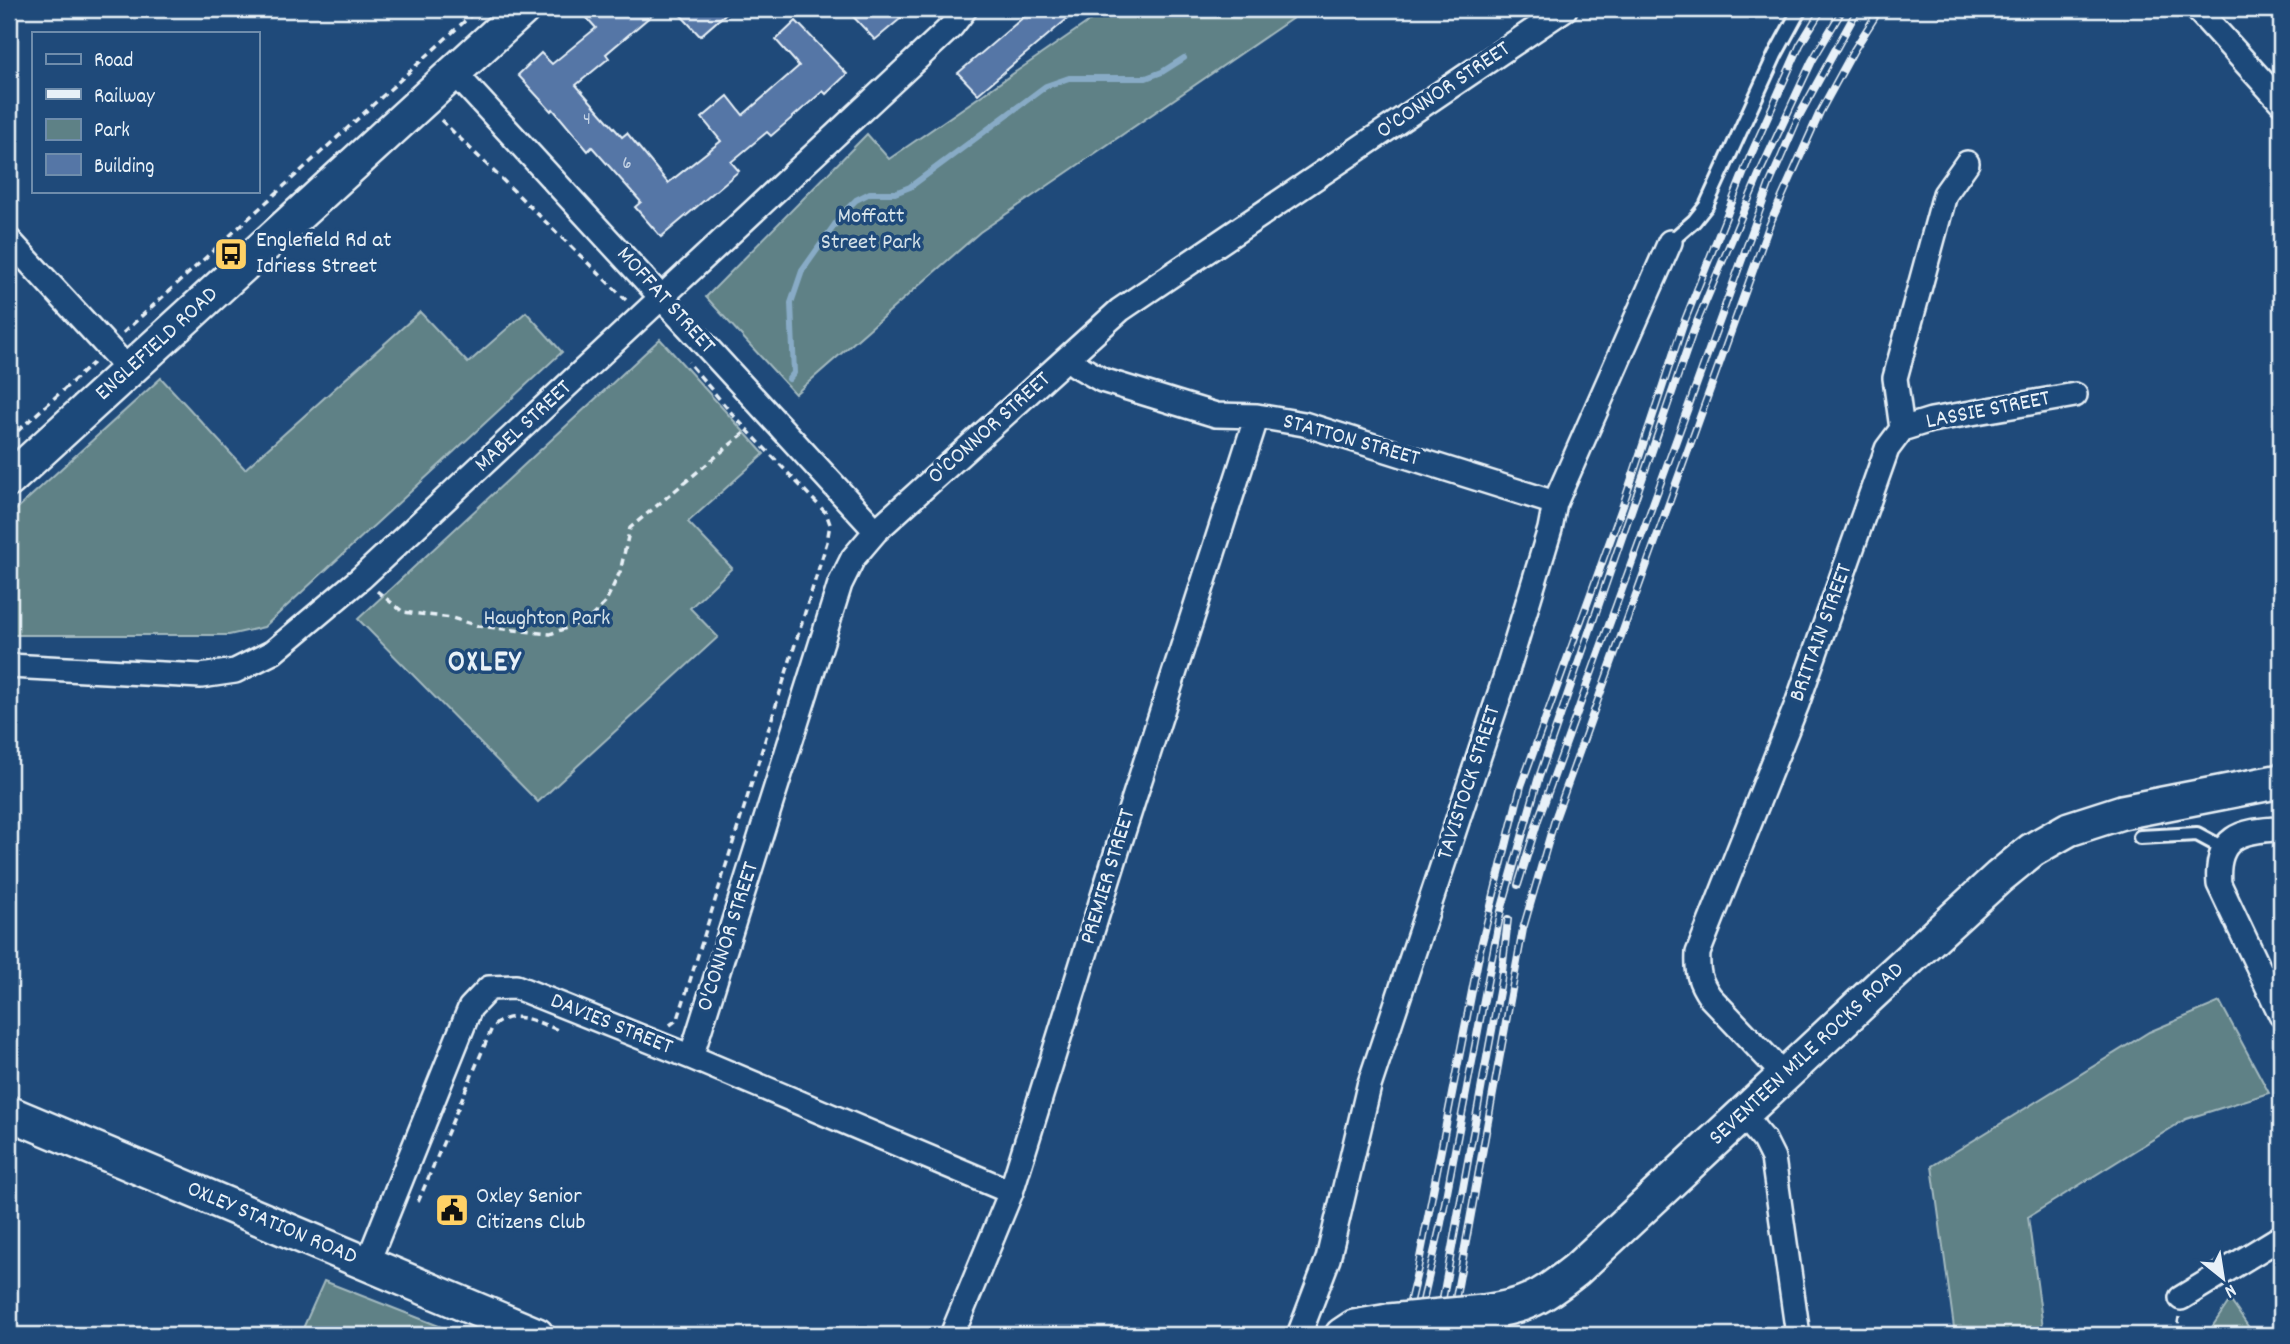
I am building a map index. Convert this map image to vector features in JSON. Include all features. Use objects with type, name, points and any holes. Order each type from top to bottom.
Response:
[{"type":"main road","name":"ENGLEFIELD ROAD","points":[[9,480],[119,359],[454,72],[523,9]]},
{"type":"main road","name":"SEVENTEEN MILE ROCKS ROAD","points":[[1342,1335],[1354,1327],[1389,1321],[1490,1319],[1547,1293],[1576,1270],[1999,877],[2032,850],[2069,829],[2122,811],[2281,781]]},
{"type":"main road","name":"OXLEY STATION ROAD","points":[[9,1113],[537,1335]]},
{"type":"street","name":"MABEL STREET","points":[[9,666],[201,676],[235,671],[274,652],[361,578],[644,316],[953,26],[965,9]]},
{"type":"street","name":"O'CONNOR STREET","points":[[691,1057],[840,584],[853,558],[876,531],[1120,310],[1565,9]]},
{"type":"street","points":[[2197,9],[2281,102]]},
{"type":"street","name":"MOFFAT STREET","points":[[454,72],[876,531]]},
{"type":"street","points":[[1902,429],[1895,379],[1945,194],[1967,163]]},
{"type":"street","points":[[9,240],[119,359]]},
{"type":"street","name":"TAVISTOCK STREET","points":[[1298,1335],[1328,1259],[1368,1086],[1499,694],[1550,529],[1555,503],[1670,242]]},
{"type":"street","name":"STATTON STREET","points":[[1070,358],[1076,365],[1102,380],[1216,415],[1257,416],[1304,424],[1555,503]]},
{"type":"street","name":"LASSIE STREET","points":[[1902,429],[1931,420],[2075,395]]},
{"type":"street","name":"PREMIER STREET","points":[[952,1335],[1011,1192],[1112,864],[1257,416]]},
{"type":"street","name":"BRITTAIN STREET","points":[[1785,1076],[1701,985],[1697,973],[1699,953],[1797,704],[1887,449],[1902,429]]},
{"type":"street","points":[[2281,830],[2247,832],[2236,837],[2223,848],[2217,865],[2219,884],[2281,1015]]},
{"type":"street","name":"DAVIES STREET","points":[[367,1264],[470,1008],[489,988],[516,987],[691,1057],[1011,1192]]},
{"type":"street","points":[[1743,1115],[1764,1140],[1773,1158],[1798,1335]]},
{"type":"street","points":[[2181,1298],[2281,1237]]},
{"type":"lane","points":[[1670,242],[1694,221],[1706,206],[1775,55],[1800,9]]},
{"type":"lane","points":[[2140,837],[2197,834],[2223,848]]},
{"type":"path","points":[[9,439],[119,359],[121,333],[136,323],[478,9]]},
{"type":"path","points":[[439,119],[644,316]]},
{"type":"path","points":[[655,1043],[663,1024],[670,1025],[678,1019],[827,542],[830,524],[826,513],[688,362]]},
{"type":"path","points":[[361,578],[403,612],[452,618],[478,626],[550,634],[588,620],[605,603],[620,572],[630,528],[767,414]]},
{"type":"path","points":[[414,1210],[492,1028],[503,1019],[516,1016],[562,1031]]},
{"type":"green space","name":"Moffatt Street Park","points":[[1107,9],[1306,9],[980,232],[795,394],[706,297],[867,134],[889,159]]},
{"type":"green space","points":[[420,312],[468,363],[526,312],[562,352],[264,627],[229,635],[9,635],[9,516],[161,378],[245,469]]},
{"type":"green space","name":"Haughton Park","points":[[660,339],[764,454],[688,522],[732,568],[690,608],[718,637],[538,802],[358,619]]},
{"type":"green space","points":[[2220,1002],[2269,1093],[2186,1119],[2028,1217],[2044,1335],[1955,1335],[1932,1166],[2149,1032]]},
{"type":"green space","points":[[324,1281],[462,1335],[300,1335]]},
{"type":"green space","points":[[2230,1300],[2254,1335],[2201,1335],[2208,1333]]},
{"type":"building","points":[[598,9],[659,9],[606,54],[609,58],[576,85],[622,137],[627,133],[668,183],[721,141],[702,118],[728,96],[743,115],[799,66],[776,40],[796,21],[847,74],[826,94],[823,91],[771,136],[767,132],[731,162],[739,171],[661,237],[635,207],[641,202],[592,147],[588,151],[553,109],[551,111],[518,75],[541,53],[552,64],[596,28],[587,18]]},
{"type":"building","points":[[675,9],[731,9],[700,36]]},
{"type":"building","points":[[846,9],[912,9],[875,40]]},
{"type":"building","points":[[1033,9],[1079,9],[978,94],[958,73]]},
{"type":"waterway","points":[[789,379],[794,373],[791,303],[802,271],[843,213],[856,200],[870,193],[895,193],[910,187],[1046,86],[1069,78],[1146,78],[1162,72],[1184,58]]},
{"type":"railway","points":[[1402,1335],[1418,1268],[1480,950],[1521,786],[1624,502],[1683,325],[1749,159],[1800,45],[1822,9]]},
{"type":"railway","points":[[1415,1335],[1441,1223],[1501,911],[1538,780],[1694,329],[1761,170],[1812,61],[1843,9]]},
{"type":"railway","points":[[1518,885],[1538,820],[1769,185],[1799,116],[1858,9]]},
{"type":"railway","points":[[1449,1335],[1523,929],[1555,819],[1769,226],[1820,112],[1880,9]]},
{"type":"railway","points":[[1436,1335],[1501,981],[1508,919]]},
{"type":"place","name":"Englefield Rd at Idriess Street","points":[[231,254]]},
{"type":"place","name":"Oxley Senior Citizens Club","points":[[452,1210]]},
{"type":"district","name":"OXLEY","points":[[485,664]]}]
